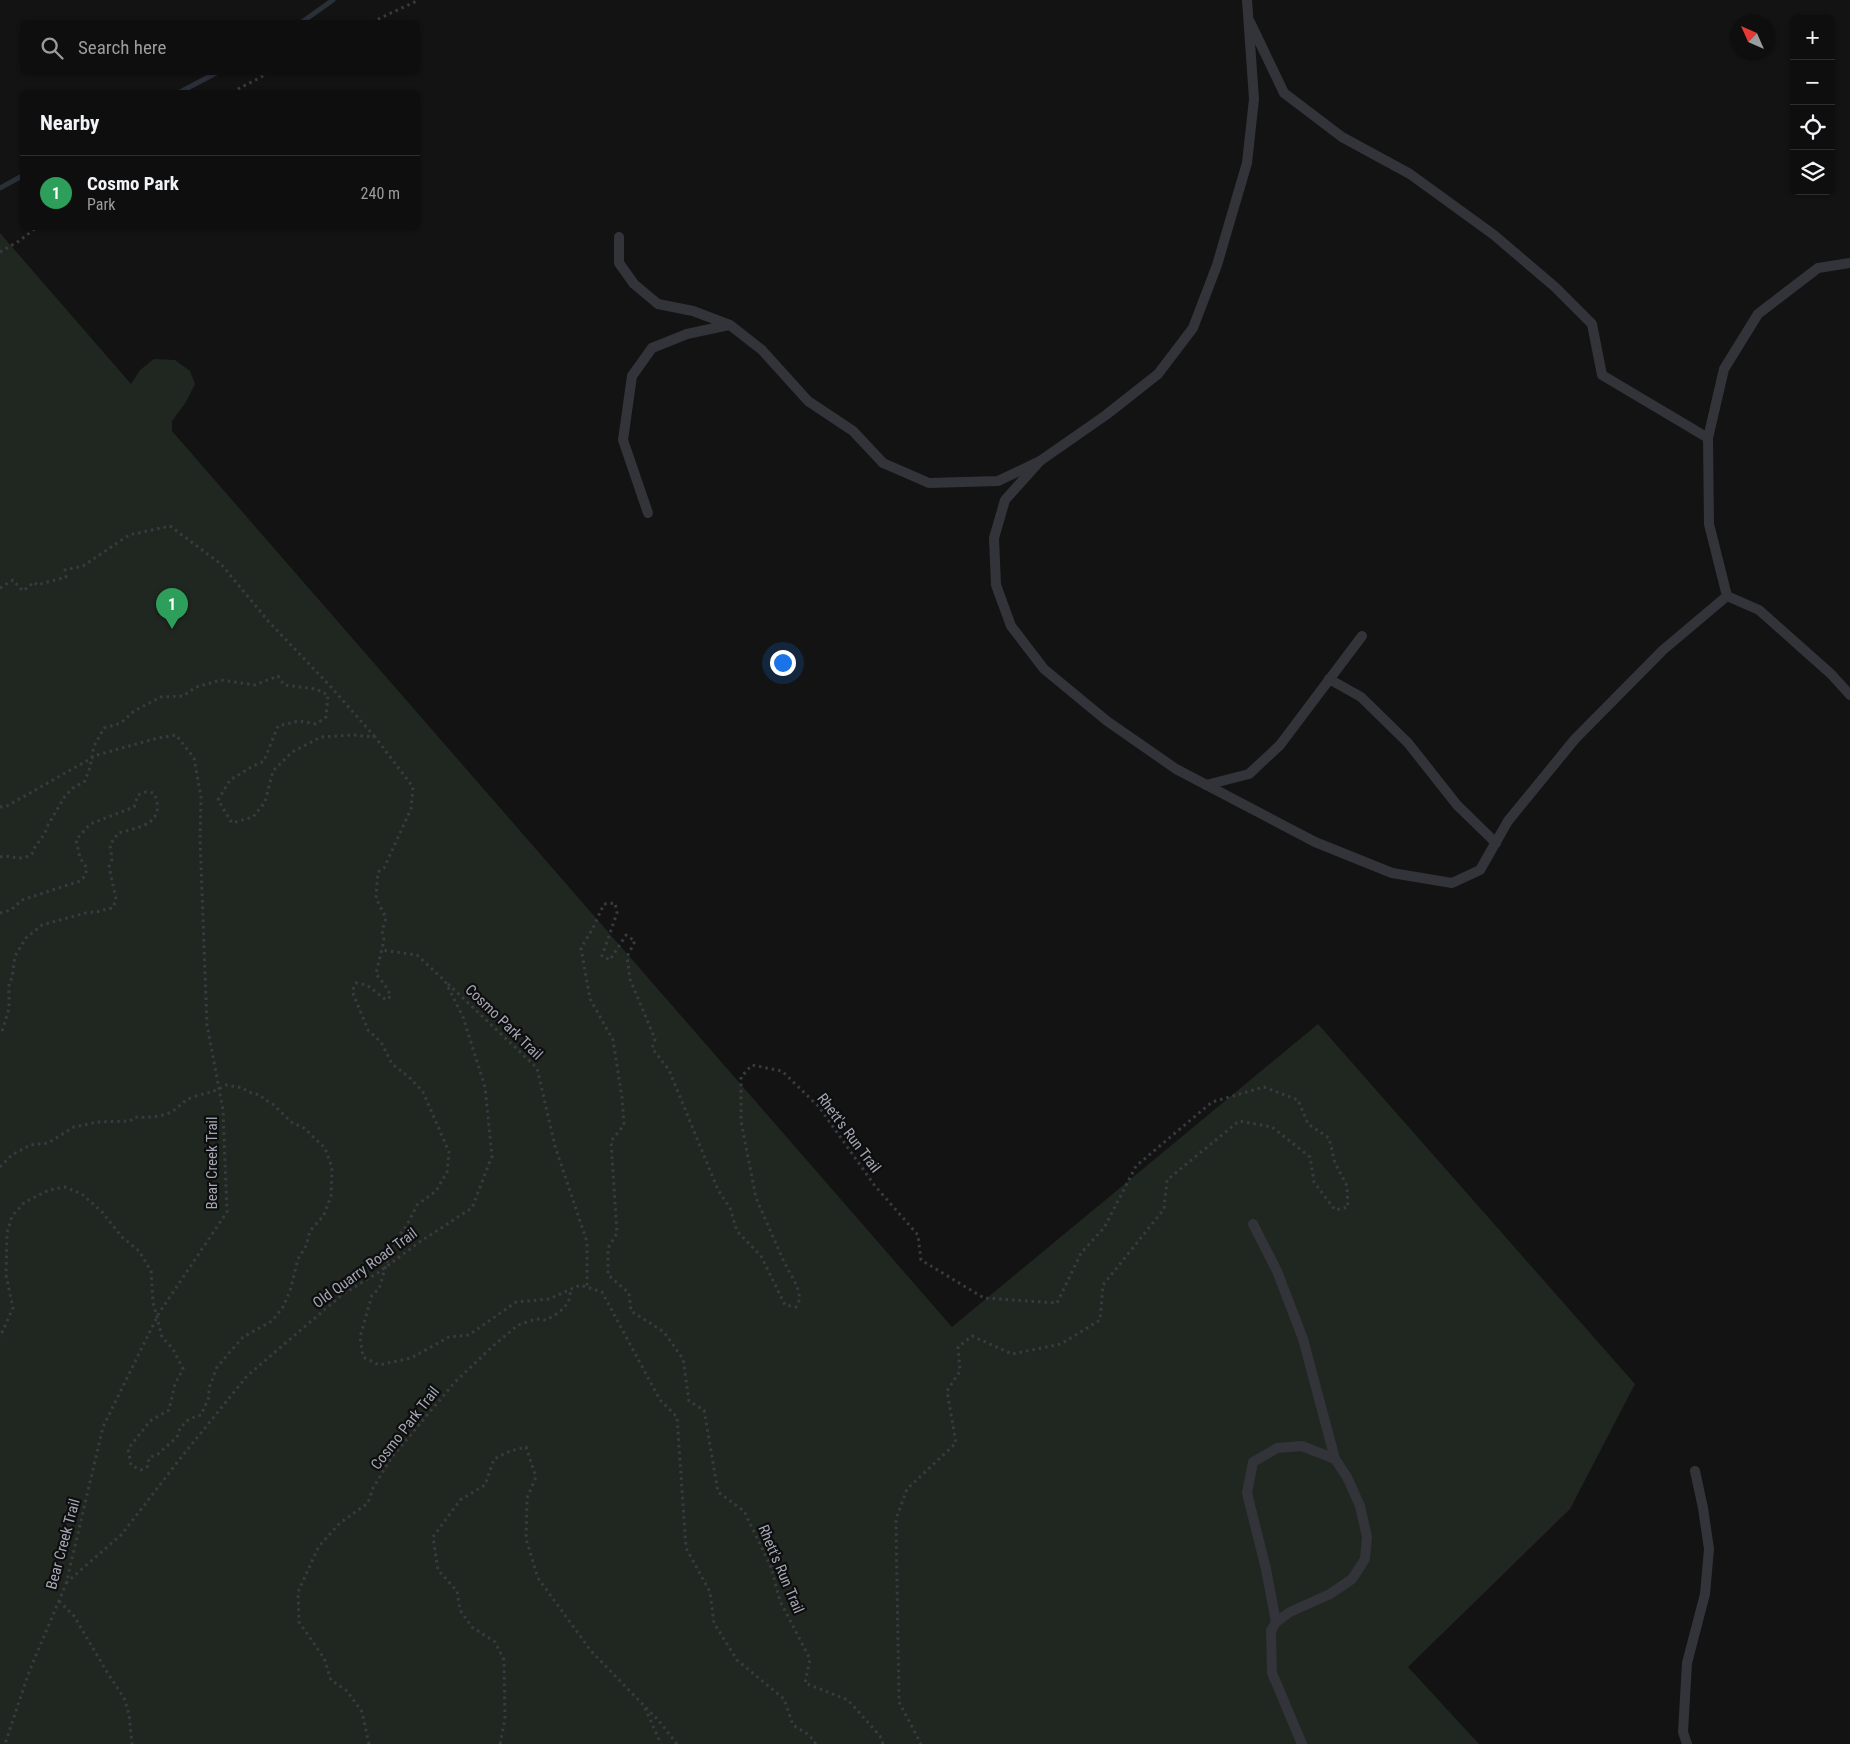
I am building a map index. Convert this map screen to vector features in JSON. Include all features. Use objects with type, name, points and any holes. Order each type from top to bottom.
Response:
[{"type":"lane","points":[[619,237],[619,263],[634,284],[658,304],[693,311],[730,325],[762,350],[808,401],[854,430],[883,463],[929,483],[998,481],[1040,461],[1106,415],[1158,374],[1193,328],[1217,264],[1247,163],[1254,98],[1247,0]]},
{"type":"lane","points":[[1248,16],[1284,92],[1342,138],[1410,174],[1494,235],[1556,287],[1592,324],[1602,375],[1708,438]]},
{"type":"lane","points":[[1727,596],[1709,524],[1708,438],[1724,368],[1758,314],[1818,268],[1850,263]]},
{"type":"lane","points":[[648,513],[623,440],[632,376],[652,348],[687,334],[730,325]]},
{"type":"lane","points":[[1040,461],[1005,500],[994,538],[996,585],[1011,626],[1044,669],[1107,721],[1176,769],[1315,842],[1392,872],[1452,883],[1480,870],[1508,821],[1575,738],[1663,650],[1727,596]]},
{"type":"lane","points":[[1727,596],[1759,610],[1831,674],[1850,695]]},
{"type":"lane","points":[[1206,785],[1249,774],[1280,745],[1362,636]]},
{"type":"lane","points":[[1329,680],[1361,698],[1408,743],[1457,805],[1496,842]]},
{"type":"lane","points":[[1252,1224],[1277,1271],[1303,1339],[1335,1459],[1347,1477],[1360,1506],[1367,1537],[1365,1559],[1352,1579],[1330,1594],[1290,1612],[1276,1622],[1271,1631],[1272,1673],[1302,1744]]},
{"type":"lane","points":[[1276,1622],[1247,1493],[1253,1462],[1277,1448],[1302,1446],[1335,1459]]},
{"type":"lane","points":[[1688,1744],[1683,1732],[1687,1663],[1705,1594],[1709,1548],[1695,1470]]},
{"type":"path","points":[[376,20],[419,0]]},
{"type":"path","points":[[236,90],[265,75]]},
{"type":"path","points":[[0,252],[33,230]]},
{"type":"path","points":[[0,588],[13,580],[23,590],[34,582],[37,585],[66,577],[65,570],[82,566],[129,535],[170,526],[221,564],[269,622],[331,687],[375,737],[413,786],[411,809],[384,868],[378,872],[376,898],[386,918],[382,931],[384,940],[376,974],[391,996],[386,1000],[367,985],[356,983],[352,991],[368,1030],[381,1042],[392,1064],[423,1092],[449,1152],[447,1172],[436,1191],[417,1205],[407,1225],[392,1245],[379,1289],[372,1295],[360,1337],[363,1357],[379,1366],[411,1358],[449,1337],[469,1335],[516,1302],[549,1300],[580,1285],[602,1292],[660,1400],[676,1417],[686,1548],[710,1592],[714,1623],[737,1660],[784,1699],[792,1725],[809,1735],[816,1744]]},
{"type":"path","points":[[0,857],[20,860],[32,854],[65,796],[85,781],[94,746],[104,728],[121,723],[134,711],[160,697],[182,696],[196,687],[221,680],[255,685],[278,676],[284,685],[316,689],[328,695],[326,717],[316,724],[299,720],[278,726],[264,761],[230,780],[218,800],[232,823],[253,817],[265,802],[273,771],[292,752],[322,737],[353,735],[375,737]]},
{"type":"path","name":"Bear Creek Trail","points":[[0,807],[7,806],[97,755],[158,738],[176,735],[194,758],[201,797],[200,838],[206,1025],[223,1110],[226,1212],[157,1318],[103,1427],[66,1584],[29,1672],[5,1744]]},
{"type":"path","points":[[0,913],[11,910],[22,900],[80,881],[85,876],[86,868],[80,858],[76,840],[90,824],[134,807],[138,795],[146,792],[154,793],[158,802],[155,817],[149,824],[118,833],[110,845],[112,859],[109,868],[116,899],[113,908],[103,909],[96,913],[89,912],[42,926],[26,938],[15,956],[12,978],[9,983],[9,1009],[0,1033]]},
{"type":"path","name":"Rhett's Run Trail","points":[[883,1744],[880,1736],[848,1700],[805,1683],[810,1658],[780,1601],[771,1567],[744,1511],[718,1492],[704,1410],[689,1401],[683,1359],[664,1332],[631,1311],[629,1293],[608,1275],[608,1248],[617,1233],[610,1141],[624,1125],[622,1098],[612,1040],[590,1000],[581,948],[604,904],[615,903],[617,913],[602,956],[610,960],[626,935],[635,941],[628,957],[630,979],[655,1039],[652,1048],[669,1070],[718,1190],[730,1208],[737,1231],[762,1256],[785,1305],[796,1307],[800,1299],[797,1286],[784,1262],[756,1198],[741,1121],[741,1077],[752,1066],[782,1071],[819,1106],[875,1186],[918,1235],[921,1260],[984,1298],[1057,1303],[1081,1253],[1104,1228],[1136,1166],[1212,1102],[1264,1087],[1298,1100],[1308,1124],[1328,1138],[1335,1163],[1347,1186],[1348,1207],[1335,1210],[1314,1182],[1310,1156],[1272,1127],[1239,1121],[1167,1180],[1164,1209],[1103,1285],[1100,1320],[1061,1344],[1012,1354],[972,1336],[958,1347],[960,1371],[947,1391],[956,1443],[907,1489],[896,1519],[900,1702],[921,1744]]},
{"type":"path","name":"Old Quarry Road Trail","points":[[66,1584],[122,1534],[247,1376],[343,1294],[472,1208],[492,1156],[485,1087],[463,1017],[444,981],[417,955],[381,950]]},
{"type":"path","name":"Cosmo Park Trail","points":[[444,981],[537,1068],[554,1146],[587,1242],[587,1287]]},
{"type":"path","points":[[0,1167],[12,1155],[30,1145],[48,1144],[74,1127],[98,1122],[130,1121],[135,1117],[148,1118],[174,1110],[180,1103],[214,1093],[226,1085],[243,1088],[248,1092],[260,1095],[274,1105],[291,1122],[304,1128],[325,1148],[332,1168],[331,1196],[324,1215],[310,1231],[306,1246],[298,1259],[290,1291],[283,1307],[272,1322],[243,1338],[217,1367],[209,1388],[209,1397],[201,1415],[189,1419],[180,1428],[177,1437],[158,1454],[149,1458],[148,1466],[141,1470],[131,1465],[128,1449],[150,1421],[169,1410],[175,1384],[183,1369],[173,1349],[162,1337],[153,1302],[151,1271],[139,1251],[122,1237],[102,1212],[82,1194],[65,1187],[49,1190],[26,1202],[12,1216],[6,1233],[6,1276],[13,1308],[0,1337]]},
{"type":"path","name":"Cosmo Park Trail","points":[[369,1744],[362,1712],[347,1691],[331,1680],[324,1658],[299,1622],[298,1592],[319,1546],[340,1523],[368,1503],[373,1488],[392,1457],[455,1382],[518,1325],[536,1318],[546,1320],[565,1308],[571,1296],[570,1290]]},
{"type":"path","points":[[500,1744],[506,1719],[504,1660],[495,1642],[472,1627],[460,1610],[456,1591],[438,1570],[432,1536],[460,1500],[485,1485],[494,1459],[510,1451],[526,1447],[536,1477],[527,1498],[526,1539],[538,1578],[591,1650],[659,1720],[676,1744]]},
{"type":"path","points":[[59,1600],[74,1616],[124,1698],[129,1714],[132,1744]]},
{"type":"path","points":[[644,1705],[661,1744]]},
{"type":"shaded area","points":[[0,233],[131,384],[140,370],[154,359],[175,360],[190,371],[195,384],[186,402],[172,421],[172,431],[952,1327],[1318,1024],[1635,1384],[1570,1509],[1408,1667],[1479,1744],[0,1744]]},
{"type":"waterway","points":[[305,20],[333,0]]},
{"type":"waterway","points":[[184,90],[212,75]]},
{"type":"waterway","points":[[0,188],[20,177]]},
{"type":"place","name":"Cosmo Park","points":[[172,629]]}]
